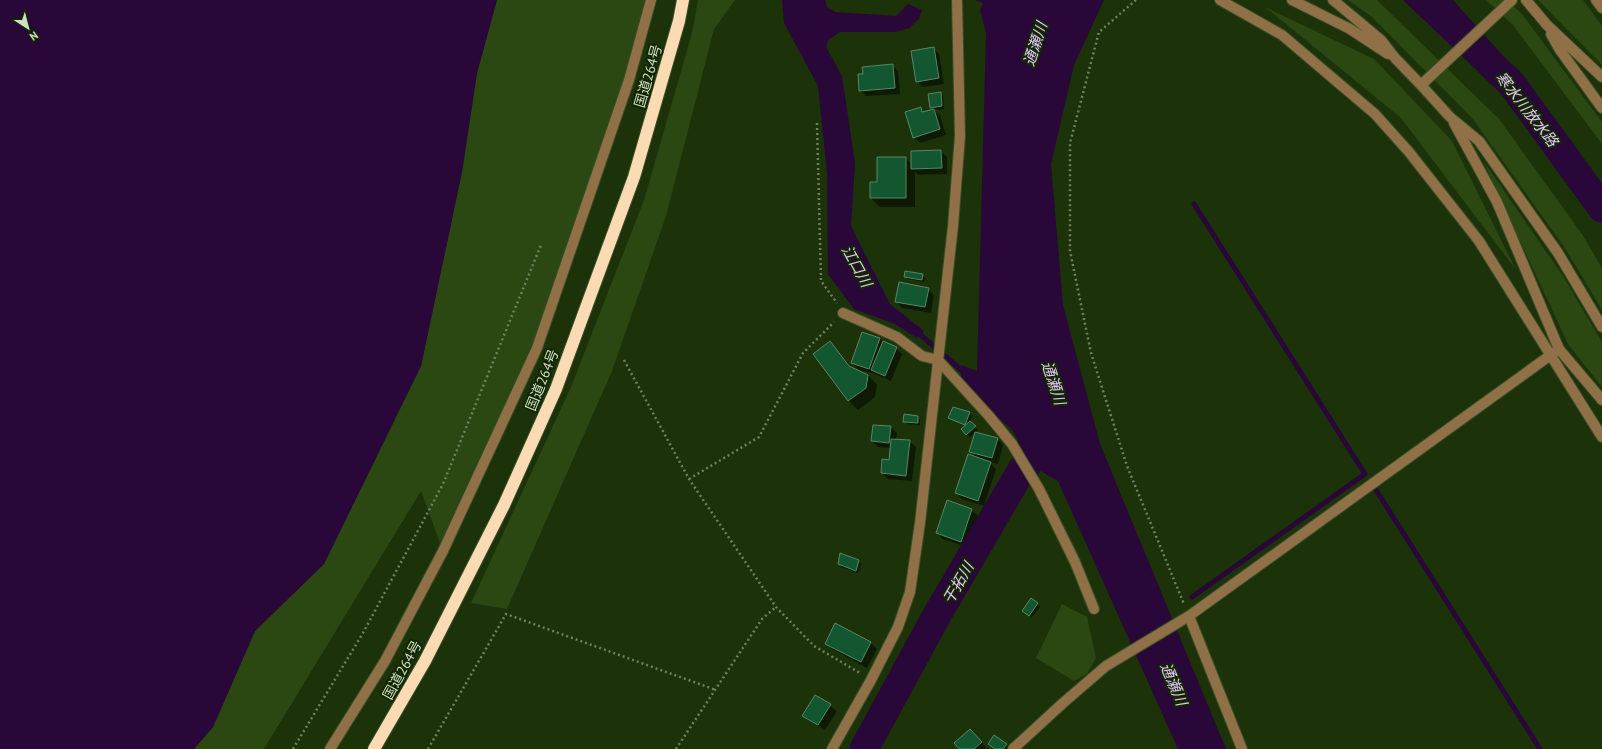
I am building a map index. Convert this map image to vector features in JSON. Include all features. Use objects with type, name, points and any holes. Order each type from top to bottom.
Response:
[{"type":"highway","name":"国道264号","points":[[374,749],[425,661],[504,505],[556,388],[634,177],[679,21],[683,0]]},
{"type":"street","points":[[330,749],[385,661],[443,551],[537,348],[629,80],[651,0]]},
{"type":"street","points":[[832,749],[871,680],[898,627],[910,592],[920,523],[953,226],[960,136],[957,0]]},
{"type":"street","points":[[1220,0],[1282,35],[1380,120],[1409,152],[1478,241],[1555,352],[1602,437]]},
{"type":"street","points":[[1292,0],[1350,29],[1395,58],[1423,83],[1450,117],[1497,202],[1555,352],[1602,400]]},
{"type":"street","points":[[1333,0],[1381,40],[1395,58]]},
{"type":"street","points":[[1423,83],[1512,0]]},
{"type":"street","points":[[1526,0],[1547,25],[1602,77]]},
{"type":"street","points":[[1596,0],[1602,8]]},
{"type":"street","points":[[1547,25],[1560,50],[1602,108]]},
{"type":"street","points":[[1450,117],[1479,142],[1558,253],[1602,327]]},
{"type":"street","points":[[843,313],[897,337],[922,356],[938,360],[1012,444],[1039,489],[1075,562],[1094,609]]},
{"type":"street","points":[[1012,749],[1106,666],[1187,617],[1555,352]]},
{"type":"street","points":[[1187,617],[1242,749]]},
{"type":"path","points":[[1136,0],[1099,32],[1095,47],[1070,143],[1070,251],[1091,353],[1127,466],[1187,617]]},
{"type":"path","points":[[689,479],[759,436],[804,353],[843,313],[821,281],[816,123]]},
{"type":"path","points":[[293,749],[363,633],[443,484],[541,244]]},
{"type":"path","points":[[624,360],[689,479],[776,607],[814,646],[871,680]]},
{"type":"path","points":[[676,749],[762,619],[776,607]]},
{"type":"path","points":[[428,749],[506,614],[716,690]]},
{"type":"green space","points":[[497,0],[646,0],[625,79],[532,345],[440,543],[421,491],[264,749],[194,749],[213,727],[255,631],[324,564],[421,366],[462,172],[477,73]]},
{"type":"green space","points":[[698,0],[735,0],[714,29],[666,216],[612,371],[507,609],[471,603],[571,387],[644,200],[692,33]]},
{"type":"green space","points":[[1348,0],[1377,0],[1499,119],[1582,234],[1602,268],[1602,310],[1565,248],[1472,118],[1372,17]]},
{"type":"green space","points":[[1486,0],[1507,0],[1522,14],[1602,122],[1602,144],[1513,25]]},
{"type":"green space","points":[[1538,0],[1583,0],[1602,26],[1602,65]]},
{"type":"green space","points":[[1265,7],[1374,59],[1452,141],[1516,270],[1401,118]]},
{"type":"green space","points":[[1482,159],[1563,276],[1602,342],[1602,387],[1568,344]]},
{"type":"green space","points":[[1062,604],[1087,617],[1096,658],[1087,674],[1074,681],[1036,658]]},
{"type":"water","points":[[0,0],[497,0],[477,73],[462,172],[421,366],[324,564],[255,631],[213,727],[194,749],[0,749]]},
{"type":"water","points":[[782,0],[825,0],[827,7],[835,12],[896,16],[908,4],[922,10],[919,19],[909,28],[896,32],[840,32],[829,39],[826,47],[842,76],[855,163],[851,226],[890,304],[924,331],[917,338],[895,324],[854,309],[828,274],[827,173],[818,86],[784,23]]},
{"type":"water","name":"通瀬川","points":[[975,0],[1104,0],[1074,65],[1051,164],[1063,305],[1100,444],[1226,749],[1178,749],[1058,481],[1039,470],[1021,448],[1013,431],[961,383],[961,365],[977,371],[986,33],[980,10],[983,3]]},
{"type":"water","points":[[1403,0],[1453,0],[1531,87],[1511,103]]},
{"type":"building","points":[[934,47],[939,78],[916,82],[911,51]]},
{"type":"building","points":[[893,64],[895,88],[859,91],[858,74],[863,74],[862,67]]},
{"type":"building","points":[[941,92],[942,106],[930,108],[928,94]]},
{"type":"building","points":[[921,107],[922,112],[934,109],[940,129],[913,138],[905,112]]},
{"type":"building","points":[[941,150],[942,168],[911,169],[911,151]]},
{"type":"building","points":[[877,157],[906,157],[906,198],[870,198],[870,182],[877,182]]},
{"type":"building","points":[[905,271],[923,274],[922,280],[904,277]]},
{"type":"building","points":[[899,282],[929,288],[925,307],[895,302]]},
{"type":"building","points":[[862,332],[880,338],[869,369],[851,363]]},
{"type":"building","points":[[830,341],[849,366],[868,375],[866,388],[848,401],[813,354]]},
{"type":"building","points":[[883,341],[897,347],[885,376],[871,370]]},
{"type":"building","points":[[953,407],[970,412],[965,425],[948,418]]},
{"type":"building","points":[[904,414],[918,416],[918,423],[903,422]]},
{"type":"building","points":[[970,421],[976,426],[966,435],[961,429]]},
{"type":"building","points":[[873,425],[891,426],[889,443],[871,441]]},
{"type":"building","points":[[975,432],[998,438],[992,458],[969,452]]},
{"type":"building","points":[[891,439],[910,440],[906,476],[881,473],[882,459],[889,460]]},
{"type":"building","points":[[968,454],[991,462],[978,501],[955,493]]},
{"type":"building","points":[[947,500],[972,509],[961,542],[936,533]]},
{"type":"building","points":[[840,553],[859,560],[856,571],[838,564]]},
{"type":"building","points":[[1031,598],[1038,603],[1029,616],[1022,611]]},
{"type":"building","points":[[835,623],[871,642],[861,662],[825,644]]},
{"type":"building","points":[[815,695],[831,704],[818,725],[802,716]]},
{"type":"building","points":[[970,729],[982,742],[974,749],[959,749],[954,743]]},
{"type":"building","points":[[994,735],[1007,744],[1003,749],[995,749],[988,744]]},
{"type":"waterway","name":"寒水川放水路","points":[[1494,67],[1511,83],[1602,208]]},
{"type":"waterway","points":[[1192,597],[1365,474],[1194,204]]},
{"type":"waterway","name":"江口川","points":[[916,331],[967,375]]},
{"type":"waterway","name":"干拓川","points":[[864,749],[937,615],[1021,471],[1030,461],[1063,439]]},
{"type":"waterway","points":[[1376,490],[1540,749]]}]
